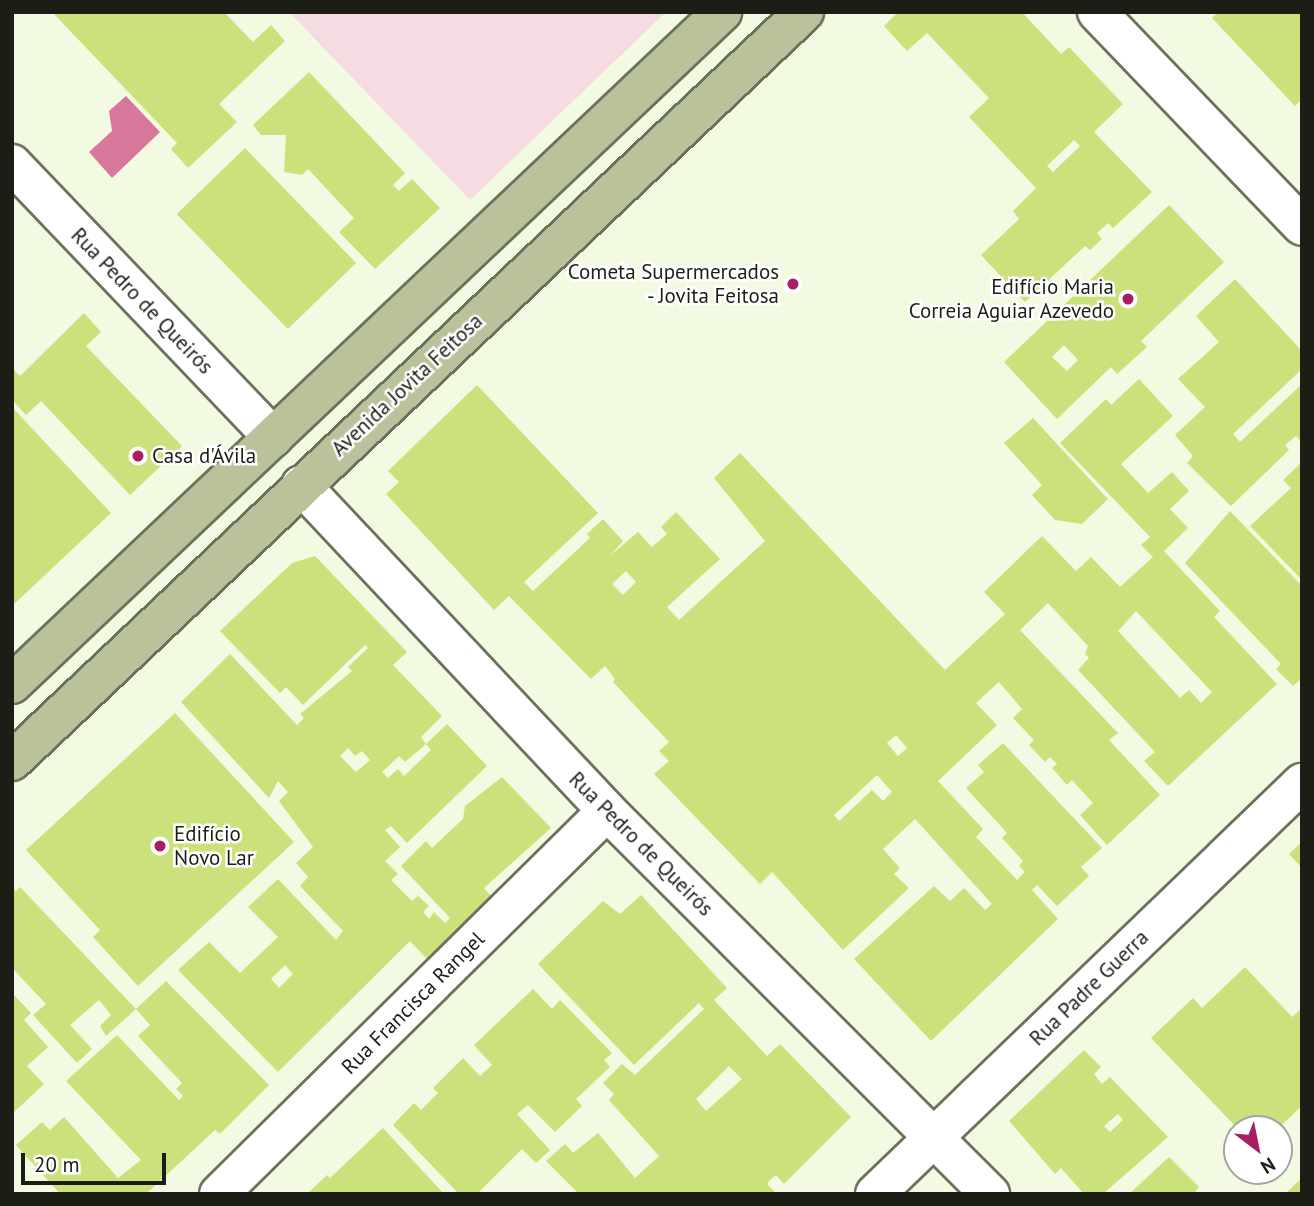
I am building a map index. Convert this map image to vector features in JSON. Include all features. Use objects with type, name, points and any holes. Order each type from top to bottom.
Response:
[{"type":"main road","points":[[12,684],[722,12]]},
{"type":"main road","name":"Avenida Jovita Feitosa","points":[[12,761],[804,12]]},
{"type":"street","points":[[1097,12],[1302,226]]},
{"type":"street","name":"Rua Pedro de Queirós","points":[[12,164],[273,437]]},
{"type":"street","name":"Rua Pedro de Queirós","points":[[302,485],[607,811],[990,1194]]},
{"type":"street","name":"Rua Padre Guerra","points":[[875,1194],[1302,783]]},
{"type":"street","name":"Rua Francisca Rangel","points":[[219,1194],[607,811]]},
{"type":"shaded area","points":[[289,12],[666,12],[470,200]]},
{"type":"shaded area","points":[[126,96],[160,132],[112,178],[89,152],[112,131],[109,111]]},
{"type":"building","points":[[52,12],[224,12],[253,42],[271,25],[285,41],[219,104],[237,122],[188,168],[171,149],[177,143]]},
{"type":"building","points":[[898,12],[1022,12],[1061,54],[1069,47],[1123,104],[1094,132],[1152,192],[1113,228],[1108,223],[1097,233],[1102,239],[1090,250],[1085,246],[1025,302],[981,255],[1019,219],[1013,211],[1036,188],[969,117],[989,98],[927,33],[907,51],[884,26]],"holes":[[[1074,140],[1080,146],[1053,172],[1047,166]]]},
{"type":"building","points":[[1218,12],[1302,12],[1302,99],[1295,106],[1212,18]]},
{"type":"building","points":[[309,72],[405,173],[393,185],[399,191],[412,179],[440,208],[375,269],[339,232],[354,218],[308,169],[302,175],[284,172],[286,135],[261,135],[253,125]]},
{"type":"building","points":[[245,148],[356,263],[288,329],[177,214]]},
{"type":"building","name":"Edifício Maria Correia Aguiar Azevedo","points":[[1169,205],[1224,262],[1141,341],[1147,347],[1117,374],[1111,367],[1057,419],[1004,362]],"holes":[[[1064,345],[1078,360],[1067,371],[1052,357]]]},
{"type":"building","points":[[1235,279],[1302,351],[1302,369],[1233,434],[1240,442],[1302,384],[1302,442],[1296,436],[1285,445],[1289,450],[1231,506],[1187,463],[1193,456],[1175,435],[1205,407],[1178,379],[1219,342],[1196,316]]},
{"type":"building","points":[[84,313],[101,332],[86,346],[182,446],[130,495],[41,401],[26,415],[12,400],[12,368],[20,376]]},
{"type":"building","points":[[1139,379],[1173,416],[1121,464],[1148,493],[1172,472],[1189,491],[1170,509],[1188,528],[1164,551],[1220,611],[1214,617],[1277,684],[1168,786],[1144,761],[1155,752],[1078,670],[1089,658],[1085,654],[1088,646],[1048,603],[1020,630],[1118,733],[1109,740],[1160,795],[1107,845],[1080,815],[1093,803],[1072,780],[1067,785],[1052,768],[1057,764],[1050,757],[1045,762],[1029,745],[1034,740],[1013,718],[1022,709],[999,682],[976,703],[997,725],[938,781],[983,829],[976,837],[1017,880],[1025,872],[1019,866],[1023,861],[1002,838],[1007,833],[966,788],[984,772],[978,765],[1003,743],[1102,848],[1081,867],[1089,876],[1057,906],[1037,885],[1032,890],[1058,919],[931,1041],[854,959],[934,886],[950,901],[964,888],[985,910],[992,904],[915,819],[883,849],[900,868],[894,874],[909,888],[843,950],[772,872],[760,884],[654,774],[669,761],[659,751],[669,742],[613,682],[615,679],[605,666],[591,679],[509,596],[494,610],[386,494],[399,482],[388,471],[477,385],[598,513],[524,582],[533,591],[590,538],[587,534],[603,519],[623,541],[610,556],[638,532],[652,547],[667,534],[661,527],[676,512],[720,559],[667,607],[679,620],[765,541],[714,478],[740,453],[945,670],[1005,614],[984,592],[1042,536],[1076,571],[1091,557],[1120,587],[1153,557],[1141,545],[1150,537],[1060,443],[1106,399],[1111,405]],"holes":[[[626,571],[636,582],[623,595],[612,584]],[[1136,611],[1212,692],[1201,703],[1189,690],[1180,698],[1118,631]],[[896,735],[907,748],[898,756],[887,743]],[[877,775],[892,792],[883,801],[872,790],[839,821],[834,815]]]},
{"type":"building","points":[[12,407],[111,513],[12,606]]},
{"type":"building","points":[[1033,418],[1108,499],[1082,524],[1055,520],[1032,495],[1042,485],[1004,443]]},
{"type":"building","points":[[1302,462],[1302,580],[1250,526],[1291,488],[1283,480]]},
{"type":"building","points":[[1230,511],[1302,586],[1302,678],[1293,686],[1276,669],[1281,664],[1185,563]]},
{"type":"building","points":[[315,556],[407,652],[393,665],[442,716],[421,737],[426,744],[447,724],[487,766],[407,843],[391,826],[385,830],[400,847],[385,861],[398,874],[391,880],[412,901],[418,896],[429,906],[423,912],[429,919],[434,912],[445,923],[450,918],[401,866],[426,841],[432,848],[463,819],[465,806],[502,777],[551,828],[484,888],[497,903],[430,962],[410,941],[278,1072],[178,970],[209,942],[240,973],[278,937],[248,907],[278,879],[336,940],[343,931],[300,886],[308,877],[296,863],[313,847],[279,801],[288,792],[278,781],[269,798],[181,702],[230,654],[297,725],[304,718],[300,714],[352,671],[348,667],[368,648],[365,645],[303,705],[286,687],[280,693],[220,631],[292,563]],"holes":[[[426,744],[431,750],[404,776],[398,769],[388,778],[382,772],[399,756],[405,762]],[[348,748],[355,756],[362,751],[370,760],[356,772],[340,756]],[[285,965],[293,974],[279,988],[271,979]]]},
{"type":"building","name":"Edifício Novo Lar","points":[[175,713],[294,842],[138,986],[93,937],[100,930],[26,850]]},
{"type":"building","points":[[1302,842],[1302,868],[1289,854]]},
{"type":"building","points":[[20,887],[136,1009],[106,1036],[100,1026],[111,1015],[99,1000],[70,1025],[92,1049],[77,1063],[33,1015],[46,1004],[12,968],[12,888],[16,891]]},
{"type":"building","points":[[641,895],[727,988],[714,1000],[767,1056],[780,1044],[851,1117],[784,1184],[776,1175],[771,1179],[767,1184],[777,1194],[579,1194],[546,1161],[565,1144],[573,1153],[598,1133],[635,1178],[659,1156],[609,1100],[614,1094],[603,1083],[622,1064],[635,1075],[704,1009],[699,1003],[634,1065],[538,964],[603,901],[620,914]],"holes":[[[729,1066],[742,1079],[706,1111],[696,1099]]]},
{"type":"building","points":[[1245,967],[1292,1017],[1302,1008],[1302,1106],[1292,1115],[1225,1115],[1151,1038],[1193,998],[1202,1008]]},
{"type":"building","points":[[166,981],[269,1085],[220,1134],[215,1130],[146,1194],[60,1194],[16,1145],[42,1122],[50,1130],[64,1117],[118,1178],[141,1160],[66,1081],[117,1035],[179,1100],[183,1096],[176,1089],[182,1083],[138,1036],[150,1025],[136,1009]]},
{"type":"building","points":[[533,989],[552,1009],[560,1000],[612,1053],[604,1060],[610,1067],[576,1099],[582,1106],[555,1132],[528,1105],[517,1114],[550,1150],[536,1163],[522,1149],[477,1194],[459,1194],[393,1125],[414,1103],[421,1110],[438,1093],[433,1088],[463,1058],[480,1076],[492,1065],[474,1045]]},
{"type":"building","points":[[12,993],[31,1013],[24,1020],[48,1047],[27,1066],[44,1084],[12,1114]]},
{"type":"building","points":[[1084,1050],[1101,1067],[1094,1074],[1102,1084],[1110,1077],[1168,1137],[1103,1194],[1084,1194],[1061,1168],[1055,1174],[1009,1121]],"holes":[[[1118,1114],[1123,1120],[1110,1132],[1104,1126]]]},
{"type":"building","points":[[383,1128],[444,1194],[307,1194],[327,1175],[330,1178]]},
{"type":"building","points":[[1169,1157],[1199,1187],[1193,1194],[1129,1194]]},
{"type":"building","points":[[1302,1178],[1302,1194],[1285,1194]]},
{"type":"place","name":"Cometa Supermercados - Jovita Feitosa","points":[[793,284]]},
{"type":"place","name":"Edifício Maria Correia Aguiar Azevedo","points":[[1128,299]]},
{"type":"place","name":"Casa d'Ávila","points":[[138,456]]},
{"type":"place","name":"Edifício Novo Lar","points":[[160,846]]}]
